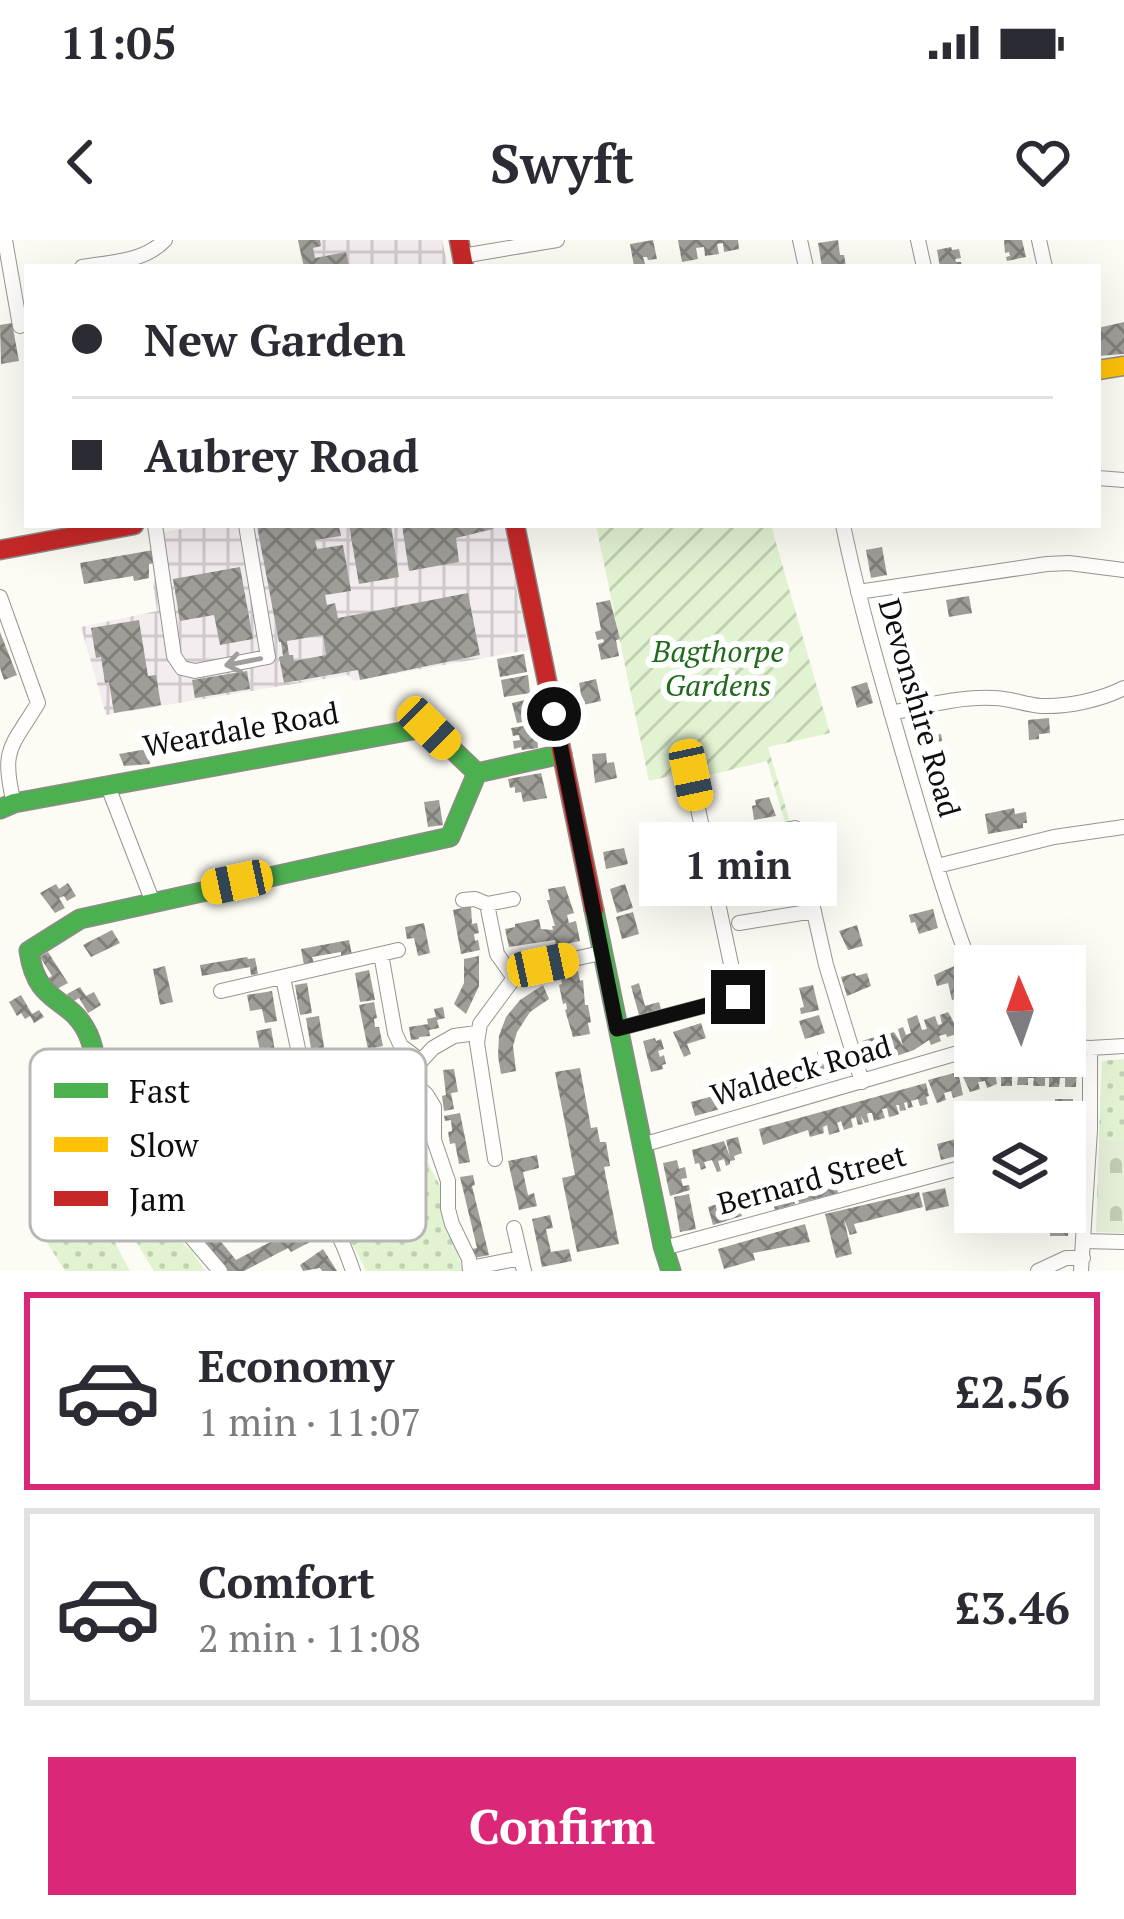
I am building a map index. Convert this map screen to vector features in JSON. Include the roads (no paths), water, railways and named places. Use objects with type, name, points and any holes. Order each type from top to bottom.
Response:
[{"type":"street","points":[[5,240],[20,279],[20,326]]},
{"type":"street","points":[[99,264],[143,256],[165,240]]},
{"type":"street","points":[[462,254],[557,240]]},
{"type":"street","points":[[0,550],[118,528]]},
{"type":"street","points":[[154,528],[173,656],[182,668],[195,671],[268,657],[246,528]]},
{"type":"street","points":[[516,528],[671,1271]]},
{"type":"street","name":"Devonshire Road","points":[[844,528],[891,713],[964,945]]},
{"type":"street","points":[[858,592],[1029,566],[1069,563],[1124,569]]},
{"type":"street","points":[[0,597],[6,628],[38,703],[4,760],[7,806]]},
{"type":"street","points":[[891,713],[970,698],[1061,704],[1106,697],[1124,688]]},
{"type":"street","name":"Weardale Road","points":[[7,806],[429,728],[476,773]]},
{"type":"street","points":[[93,1049],[81,1021],[36,983],[29,952],[56,933],[80,919],[152,900],[450,837],[476,773],[562,754]]},
{"type":"street","points":[[617,1029],[738,997],[690,771]]},
{"type":"street","points":[[107,784],[152,900]]},
{"type":"street","points":[[937,866],[1074,832],[1124,826]]},
{"type":"street","points":[[724,843],[795,828],[826,964],[862,1082]]},
{"type":"street","points":[[463,900],[487,904],[513,899]]},
{"type":"street","points":[[487,904],[497,954],[514,978]]},
{"type":"street","points":[[739,923],[814,911]]},
{"type":"street","points":[[221,991],[398,950]]},
{"type":"street","points":[[495,1159],[477,1033],[494,1001],[514,978],[532,968],[601,953]]},
{"type":"street","points":[[381,954],[395,1033],[405,1049]]},
{"type":"street","points":[[290,976],[301,1049]]},
{"type":"street","points":[[426,1055],[454,1036],[477,1033]]},
{"type":"street","points":[[1086,1048],[1124,1046]]},
{"type":"street","points":[[1038,1271],[1066,1258],[1082,1264],[1090,1048]]},
{"type":"street","name":"Waldeck Road","points":[[642,1145],[954,1054]]},
{"type":"street","points":[[426,1094],[434,1107],[436,1152],[448,1181],[448,1209],[470,1270],[522,1264],[514,1228]]},
{"type":"street","name":"Bernard Street","points":[[664,1248],[954,1170]]},
{"type":"street","points":[[194,1241],[220,1271]]},
{"type":"street","points":[[339,1241],[353,1271]]},
{"type":"street","points":[[1084,1241],[1124,1242]]},
{"type":"park label","name":"Bagthorpe Gardens","points":[[718,669]]}]
